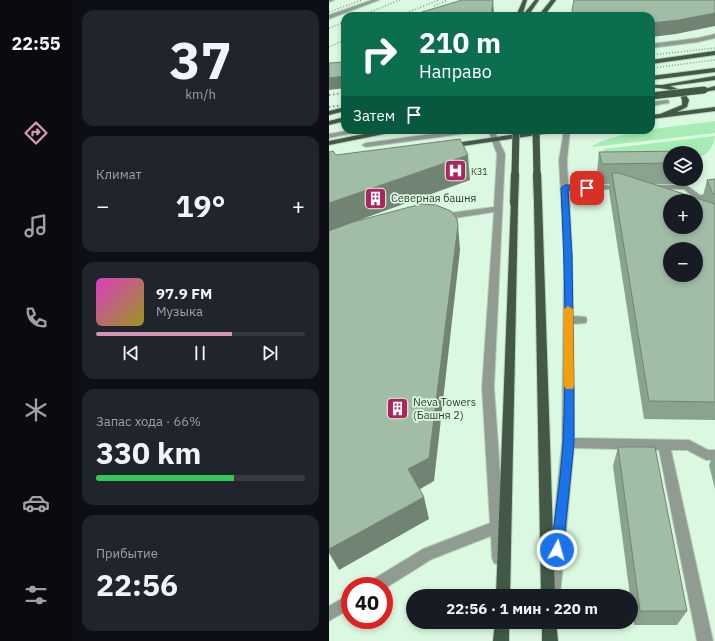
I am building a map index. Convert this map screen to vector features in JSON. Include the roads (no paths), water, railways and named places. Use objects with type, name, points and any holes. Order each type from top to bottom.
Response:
[{"type":"main road","points":[[520,12],[525,0]]},
{"type":"main road","points":[[528,12],[537,0]]},
{"type":"main road","points":[[544,12],[554,0]]},
{"type":"main road","points":[[655,61],[715,53]]},
{"type":"main road","points":[[655,78],[715,70]]},
{"type":"main road","points":[[655,84],[715,74]]},
{"type":"main road","points":[[655,85],[715,78]]},
{"type":"main road","points":[[655,85],[671,88],[683,94],[686,98],[687,102],[685,106],[663,115]]},
{"type":"main road","points":[[655,96],[715,88]]},
{"type":"main road","points":[[655,116],[715,105]]},
{"type":"main road","points":[[663,115],[715,109]]},
{"type":"main road","points":[[329,114],[341,110]]},
{"type":"main road","points":[[329,114],[341,114]]},
{"type":"main road","points":[[329,119],[341,118]]},
{"type":"main road","points":[[329,125],[341,120]]},
{"type":"main road","points":[[329,125],[341,124]]},
{"type":"main road","points":[[329,143],[374,134]]},
{"type":"main road","points":[[442,146],[493,135],[506,134]]},
{"type":"main road","points":[[502,589],[510,388],[516,134]]},
{"type":"main road","points":[[536,134],[548,589]]},
{"type":"main road","points":[[501,641],[502,629]]},
{"type":"street","points":[[343,12],[377,0]]},
{"type":"street","points":[[329,17],[341,13]]},
{"type":"street","points":[[655,45],[698,40],[715,36]]},
{"type":"street","points":[[655,104],[667,102]]},
{"type":"street","points":[[329,136],[341,134]]},
{"type":"street","points":[[366,145],[447,134]]},
{"type":"street","points":[[554,589],[568,443],[568,255],[563,160],[566,134]]},
{"type":"street","points":[[493,135],[501,154],[488,387],[501,589]]},
{"type":"street","points":[[565,188],[686,187],[698,197],[715,197]]},
{"type":"street","points":[[431,219],[497,209]]},
{"type":"street","points":[[568,320],[582,320]]},
{"type":"street","points":[[568,443],[664,446],[689,445],[706,455],[715,455]]},
{"type":"street","points":[[664,446],[705,641]]},
{"type":"street","points":[[390,577],[428,554],[497,527]]},
{"type":"street","points":[[329,614],[341,607]]},
{"type":"railway","points":[[329,12],[362,0]]},
{"type":"railway","points":[[370,12],[400,0]]},
{"type":"railway","points":[[408,12],[439,0]]},
{"type":"railway","points":[[434,6],[447,0]]},
{"type":"railway","points":[[329,28],[341,24]]},
{"type":"railway","points":[[329,47],[341,42]]},
{"type":"railway","points":[[655,55],[715,48]]},
{"type":"railway","points":[[655,68],[715,60]]},
{"type":"railway","points":[[329,95],[341,94]]},
{"type":"railway","points":[[329,107],[341,106]]},
{"type":"place","name":"К31","points":[[455,171]]},
{"type":"place","name":"Северная башня","points":[[375,198]]},
{"type":"place","name":"Neva Towers (Башня 2)","points":[[397,408]]}]
